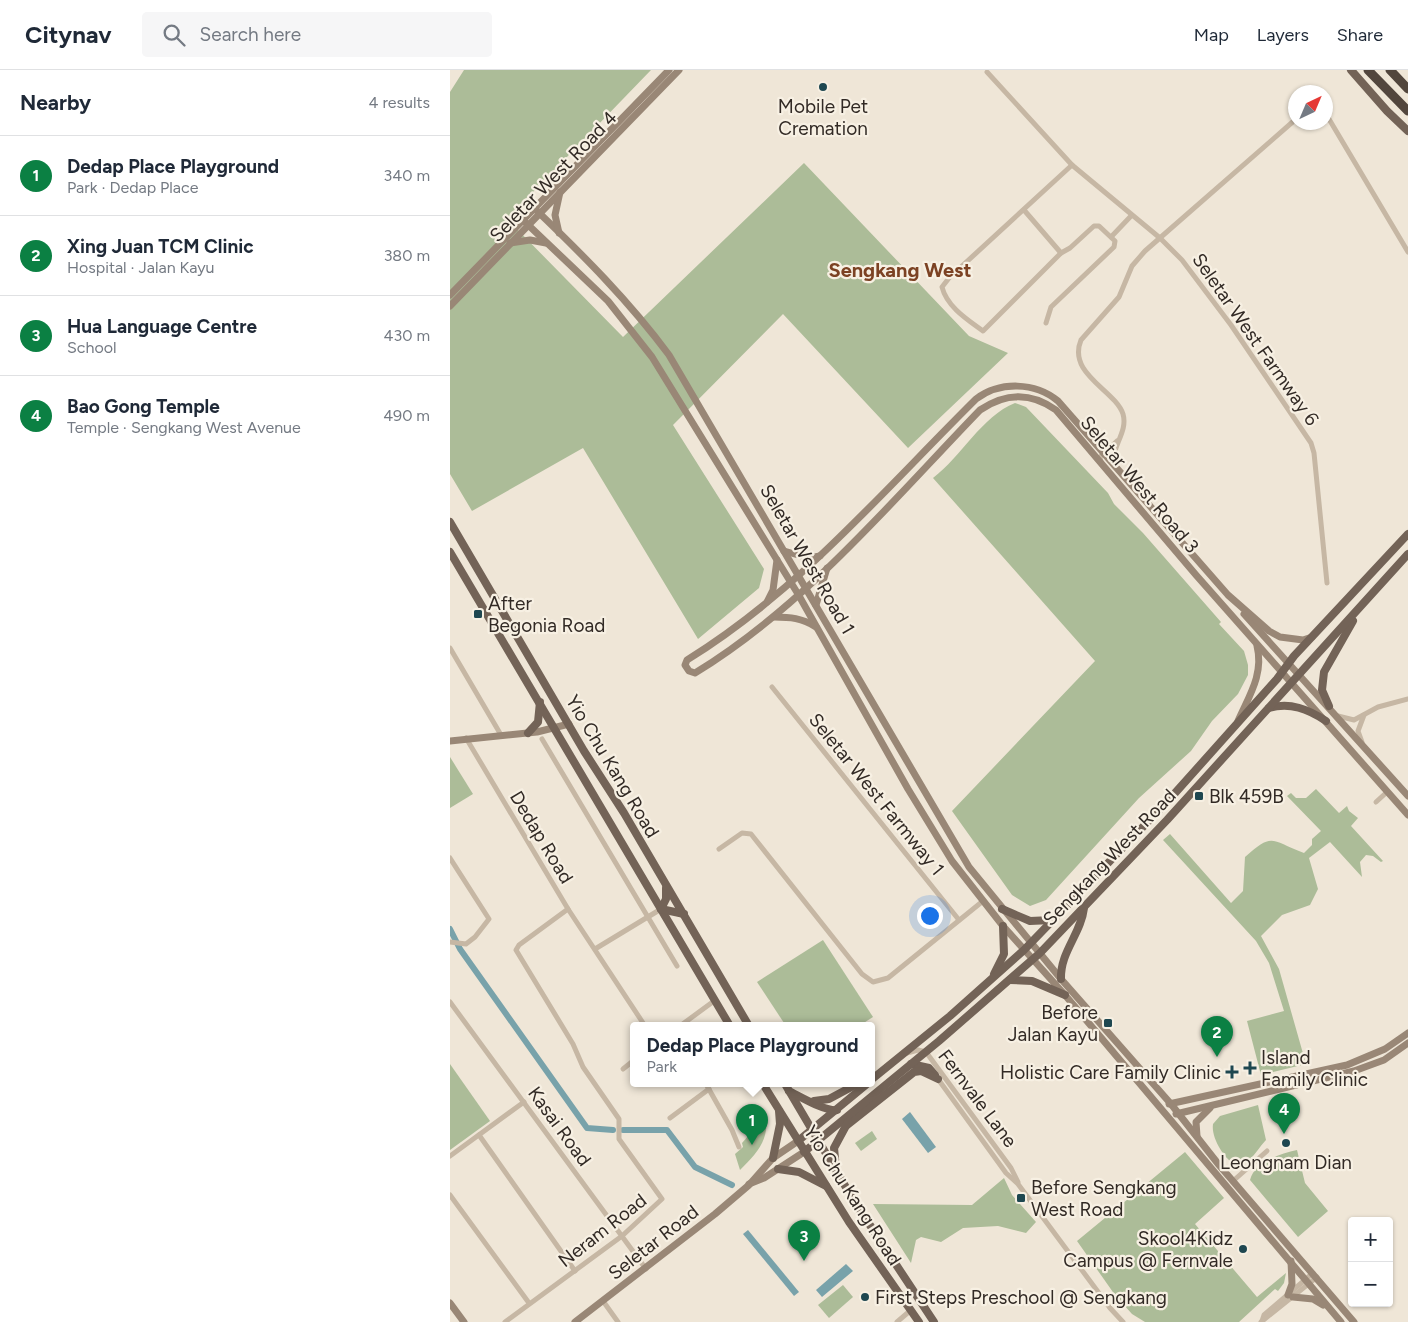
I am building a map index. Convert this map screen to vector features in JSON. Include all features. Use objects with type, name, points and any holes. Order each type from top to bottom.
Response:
[{"type":"highway","points":[[1368,70],[1408,111]]},
{"type":"highway","points":[[1390,70],[1408,89]]},
{"type":"main road","name":"Seletar West Road 4","points":[[450,295],[536,211],[669,70]]},
{"type":"main road","name":"Seletar West Road 4","points":[[536,211],[560,192],[679,70]]},
{"type":"main road","points":[[1351,70],[1387,111],[1408,131]]},
{"type":"main road","points":[[559,233],[555,215],[560,192]]},
{"type":"main road","name":"Seletar West Road 1","points":[[536,211],[636,312],[669,355],[969,867],[1061,979],[1178,1113],[1232,1181],[1354,1322]]},
{"type":"main road","name":"Seletar West Road 4","points":[[450,306],[510,243],[525,222]]},
{"type":"main road","name":"Seletar West Road 1","points":[[525,222],[608,301],[652,356],[798,594],[908,789],[952,861],[1003,926],[1159,1106],[1341,1322]]},
{"type":"main road","points":[[510,243],[530,240],[548,244]]},
{"type":"main road","name":"Seletar West Road 3","points":[[1408,796],[1228,596],[1113,462],[1054,398],[1023,386],[997,388],[981,395],[792,584],[724,637],[687,660],[686,665],[689,671],[695,673],[728,653],[774,617],[828,566],[951,442],[980,410],[1005,397],[1030,397],[1044,402],[1056,410],[1102,468],[1408,815]]},
{"type":"main road","name":"Yio Chu Kang Road","points":[[450,522],[568,724],[684,914],[747,1022]]},
{"type":"main road","name":"Sengkang West Road","points":[[875,1074],[902,1055],[992,978],[1054,920],[1167,802],[1312,637],[1408,534]]},
{"type":"main road","points":[[784,551],[809,558],[820,556]]},
{"type":"main road","name":"Yio Chu Kang Road","points":[[450,552],[727,1022]]},
{"type":"main road","name":"Sengkang West Road","points":[[804,1152],[926,1052],[1040,954],[1269,708],[1408,554]]},
{"type":"main road","points":[[764,607],[773,590],[777,560]]},
{"type":"main road","points":[[816,605],[828,566]]},
{"type":"main road","name":"Seletar West Road 3","points":[[1228,596],[1269,631],[1280,637],[1303,640],[1312,637]]},
{"type":"main road","points":[[1329,706],[1322,690],[1324,672],[1340,640],[1366,601]]},
{"type":"main road","points":[[774,617],[791,617],[806,621],[818,629]]},
{"type":"main road","points":[[1238,720],[1259,674],[1260,660],[1257,644]]},
{"type":"main road","points":[[528,733],[538,722],[540,702]]},
{"type":"main road","points":[[1269,708],[1281,704],[1304,709],[1326,720]]},
{"type":"main road","points":[[450,742],[466,738],[528,733],[568,724]]},
{"type":"main road","points":[[666,886],[666,899],[661,909],[684,914]]},
{"type":"main road","points":[[1061,979],[1062,960],[1082,920],[1084,908]]},
{"type":"main road","points":[[1002,909],[1030,921],[1054,920]]},
{"type":"main road","points":[[992,978],[1004,954],[1003,926]]},
{"type":"main road","points":[[1010,980],[1032,981],[1064,995]]},
{"type":"main road","points":[[1159,1106],[1347,1064],[1385,1049],[1408,1033]]},
{"type":"main road","points":[[1168,1117],[1372,1065],[1408,1044]]},
{"type":"main road","points":[[911,1064],[929,1068],[938,1079]]},
{"type":"main road","points":[[847,1125],[914,1072],[921,1071],[938,1079]]},
{"type":"main road","name":"Yio Chu Kang Road","points":[[765,1087],[804,1152],[919,1322]]},
{"type":"main road","points":[[787,1087],[814,1101],[825,1110],[837,1110]]},
{"type":"main road","name":"Yio Chu Kang Road","points":[[787,1087],[811,1132],[934,1322]]},
{"type":"main road","points":[[814,1101],[829,1099],[851,1087]]},
{"type":"main road","points":[[798,1141],[864,1087]]},
{"type":"main road","points":[[1198,1139],[1196,1122],[1205,1111],[1214,1106]]},
{"type":"main road","points":[[773,1158],[780,1124],[778,1109]]},
{"type":"main road","points":[[837,1172],[834,1148],[853,1111]]},
{"type":"main road","name":"Seletar Road","points":[[575,1322],[749,1185],[773,1158],[798,1141]]},
{"type":"main road","name":"Seletar Road","points":[[749,1185],[804,1152]]},
{"type":"main road","points":[[778,1169],[799,1172],[827,1187]]},
{"type":"main road","points":[[1290,1260],[1292,1284],[1290,1296],[1317,1300],[1332,1311]]},
{"type":"main road","points":[[450,1303],[464,1322]]},
{"type":"street","name":"Seletar West Farmway 6","points":[[987,72],[1072,165],[1131,216],[1160,238],[1208,291],[1311,443],[1314,453],[1327,583]]},
{"type":"street","points":[[1113,462],[1115,448],[1124,430],[1123,413],[1086,372],[1081,363],[1078,347],[1086,331],[1119,297],[1132,266],[1160,238],[1288,125]]},
{"type":"street","points":[[1333,126],[1408,252]]},
{"type":"street","points":[[1046,323],[1051,307],[1114,247],[1115,241],[1099,226],[1094,226],[1070,248],[1061,252],[983,331],[962,315],[946,298],[942,288],[944,283],[1072,165]]},
{"type":"street","points":[[1024,210],[1061,252]]},
{"type":"street","points":[[1111,237],[1131,216]]},
{"type":"street","points":[[1102,468],[1100,457],[1119,439]]},
{"type":"street","points":[[450,648],[453,657],[500,735]]},
{"type":"street","name":"Seletar West Farmway 1","points":[[772,687],[959,920]]},
{"type":"street","points":[[1338,716],[1354,720],[1378,707],[1408,699]]},
{"type":"street","points":[[1363,745],[1358,731],[1364,715]]},
{"type":"street","name":"Dedap Road","points":[[466,738],[568,909],[642,1022]]},
{"type":"street","points":[[542,739],[678,966]]},
{"type":"street","points":[[1376,802],[1387,792]]},
{"type":"street","points":[[719,850],[742,833],[750,834],[862,974],[873,982],[888,978],[983,901]]},
{"type":"street","points":[[450,858],[489,919],[475,937],[466,944],[451,943]]},
{"type":"street","points":[[976,906],[984,908],[995,916]]},
{"type":"street","name":"Neram Road","points":[[505,1322],[622,1236],[662,1199],[618,1136],[618,1119],[583,1067],[573,1044],[516,950],[519,945],[568,909]]},
{"type":"street","points":[[595,949],[661,909]]},
{"type":"street","points":[[685,1022],[714,1001]]},
{"type":"street","name":"Kasai Road","points":[[450,1002],[646,1268]]},
{"type":"street","name":"Fernvale Lane","points":[[902,1055],[915,1050],[926,1052],[959,1103]]},
{"type":"street","points":[[623,1069],[630,1063]]},
{"type":"street","name":"Fernvale Lane","points":[[938,1079],[1012,1168],[1018,1184],[1110,1308],[1123,1322]]},
{"type":"street","points":[[670,1118],[706,1087]]},
{"type":"street","points":[[708,1087],[732,1130],[738,1147]]},
{"type":"street","points":[[450,1156],[524,1102]]},
{"type":"street","points":[[479,1135],[575,1271]]},
{"type":"street","points":[[1232,1181],[1267,1151]]},
{"type":"street","points":[[450,1195],[529,1303]]},
{"type":"street","points":[[1261,1322],[1315,1275]]},
{"type":"street","points":[[603,1301],[618,1322]]},
{"type":"street","points":[[897,1322],[911,1310]]},
{"type":"green space","points":[[464,70],[651,70],[507,219],[623,337],[804,163],[969,336],[1008,353],[908,448],[783,314],[673,425],[764,569],[759,588],[698,639],[583,448],[472,511],[450,474],[450,92]]},
{"type":"green space","points":[[1015,403],[1026,407],[1108,493],[1114,504],[1143,533],[1221,622],[1219,624],[1244,651],[1248,665],[1248,675],[1238,694],[1212,721],[1191,751],[1139,798],[1046,900],[1030,906],[1012,895],[952,811],[1095,661],[933,478],[992,417]]},
{"type":"green space","points":[[450,757],[473,794],[450,808]]},
{"type":"green space","points":[[1316,789],[1339,813],[1347,806],[1349,811],[1358,818],[1351,826],[1383,861],[1381,862],[1373,856],[1366,855],[1360,862],[1362,877],[1330,842],[1309,858],[1318,889],[1310,905],[1282,915],[1261,936],[1279,969],[1306,1064],[1261,1075],[1247,1021],[1284,1011],[1269,963],[1256,941],[1163,840],[1170,834],[1231,903],[1243,891],[1245,857],[1254,849],[1267,841],[1272,841],[1304,853],[1312,845],[1312,839],[1321,831],[1287,796],[1291,793],[1296,798],[1306,798]]},
{"type":"green space","points":[[823,940],[873,1017],[865,1022],[783,1022],[757,982]]},
{"type":"green space","points":[[450,1064],[490,1121],[450,1150]]},
{"type":"green space","points":[[1258,1105],[1266,1140],[1249,1160],[1244,1163],[1234,1164],[1226,1157],[1219,1146],[1214,1135],[1213,1124],[1220,1116]]},
{"type":"green space","points":[[766,1118],[765,1134],[760,1147],[740,1170],[735,1154],[743,1147],[742,1143],[749,1135],[746,1130]]},
{"type":"green space","points":[[872,1131],[877,1139],[861,1151],[855,1143]]},
{"type":"green space","points":[[1297,1150],[1305,1183],[1328,1211],[1298,1237],[1250,1180],[1257,1168],[1269,1159]]},
{"type":"green space","points":[[1185,1152],[1224,1198],[1195,1224],[1257,1297],[1286,1273],[1284,1283],[1278,1291],[1275,1289],[1239,1322],[1145,1322],[1132,1314],[1115,1295],[1077,1241]]},
{"type":"green space","points":[[1004,1178],[1012,1195],[1036,1222],[1026,1233],[998,1226],[963,1228],[941,1242],[921,1237],[916,1240],[911,1263],[873,1204],[972,1205]]},
{"type":"green space","points":[[843,1285],[853,1297],[829,1318],[818,1305]]},
{"type":"water","points":[[910,1112],[936,1147],[928,1153],[902,1119]]},
{"type":"water","points":[[748,1230],[799,1292],[794,1296],[743,1234]]},
{"type":"water","points":[[846,1264],[853,1271],[822,1297],[816,1290]]},
{"type":"waterway","points":[[450,929],[460,949],[587,1128],[613,1130]]},
{"type":"waterway","points":[[623,1130],[667,1130],[695,1167],[732,1185]]},
{"type":"place","name":"Mobile Pet Cremation","points":[[823,87]]},
{"type":"place","name":"After Begonia Road","points":[[478,614]]},
{"type":"place","name":"Blk 459B","points":[[1199,796]]},
{"type":"place","name":"Before Jalan Kayu","points":[[1108,1023]]},
{"type":"place","name":"Xing Juan TCM Clinic","points":[[1217,1057]]},
{"type":"place","name":"Island Family Clinic","points":[[1250,1068]]},
{"type":"place","name":"Holistic Care Family Clinic","points":[[1232,1072]]},
{"type":"place","name":"Bao Gong Temple","points":[[1284,1134]]},
{"type":"place","name":"Leongnam Dian","points":[[1286,1143]]},
{"type":"place","name":"Dedap Place Playground","points":[[752,1145]]},
{"type":"place","name":"Before Sengkang West Road","points":[[1021,1198]]},
{"type":"place","name":"Skool4Kidz Campus @ Fernvale","points":[[1243,1249]]},
{"type":"place","name":"Hua Language Centre","points":[[804,1261]]},
{"type":"place","name":"First Steps Preschool @ Sengkang","points":[[865,1297]]},
{"type":"district","name":"Sengkang West","points":[[900,270]]}]
